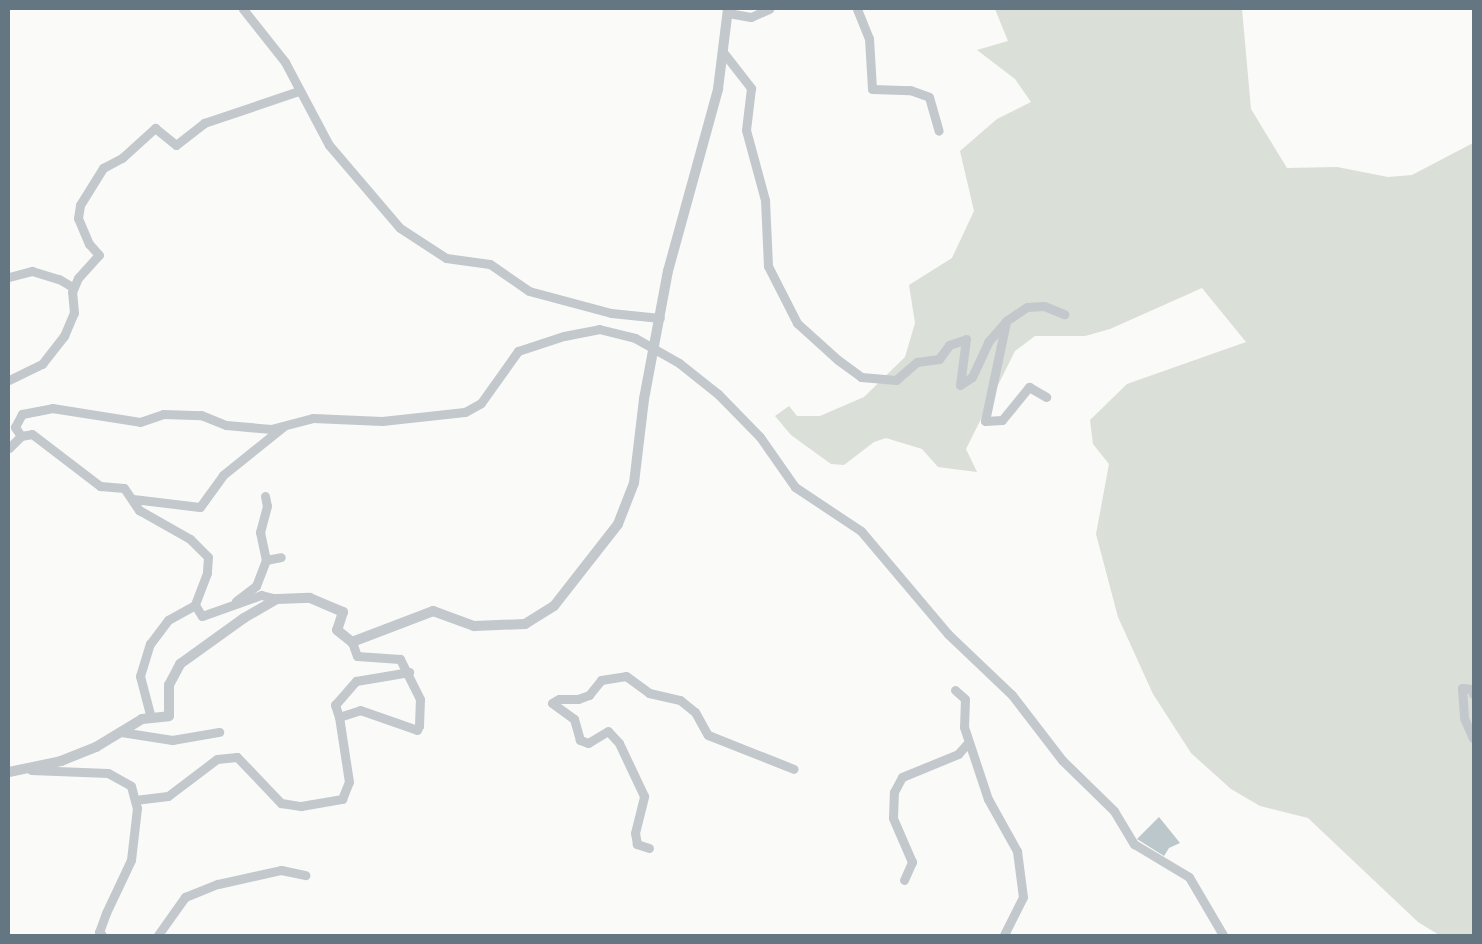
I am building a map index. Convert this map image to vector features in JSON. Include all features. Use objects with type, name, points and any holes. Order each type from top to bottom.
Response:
[{"type":"street","points":[[243,9],[285,62],[329,146],[400,228],[446,258],[490,264],[529,291],[611,313],[660,318]]},
{"type":"street","points":[[352,642],[433,611],[474,626],[525,624],[554,606],[618,524],[634,482],[644,399],[668,271],[718,89],[728,11],[751,17],[770,9]]},
{"type":"street","points":[[857,9],[869,38],[872,89],[910,90],[929,97],[939,131]]},
{"type":"street","points":[[723,52],[751,88],[746,130],[765,200],[765,255],[797,323],[861,377],[896,380],[917,362],[939,359],[949,345],[966,339],[960,385],[972,378],[988,342],[1006,321],[1028,307],[1044,306],[1064,314]]},
{"type":"street","points":[[9,380],[42,364],[64,336],[74,313],[74,288],[98,255],[89,244],[78,218],[86,189],[103,168],[122,158],[155,128],[176,145],[204,123],[299,91]]},
{"type":"street","points":[[9,277],[32,271],[59,279],[74,288]]},
{"type":"street","points":[[1006,321],[985,421],[1002,420],[1029,386],[1046,396]]},
{"type":"street","points":[[22,436],[15,427],[22,414],[52,408],[112,420],[140,422],[164,414],[201,415],[226,424],[271,429],[313,418],[382,421],[465,412],[481,404],[518,351],[564,336],[600,330],[635,338],[697,377],[741,416],[795,487],[861,530],[948,634],[1012,695],[1062,760],[1114,811],[1134,844],[1189,877],[1223,935]]},
{"type":"street","points":[[133,499],[200,507],[223,475],[285,425]]},
{"type":"street","points":[[9,448],[22,436],[32,434],[100,486],[124,488],[139,510],[190,539],[208,557],[207,572],[195,605],[168,620],[150,644],[140,676],[152,718]]},
{"type":"street","points":[[225,608],[256,586],[266,560],[260,532],[267,506],[265,496]]},
{"type":"street","points":[[266,560],[281,557]]},
{"type":"street","points":[[195,605],[202,616],[261,595],[277,600],[310,598],[343,612],[337,630],[352,642],[357,656],[400,659],[409,672],[420,699],[417,730],[360,710],[338,717]]},
{"type":"street","points":[[9,772],[61,761],[96,747],[142,719],[169,716],[169,685],[180,664],[244,618],[277,600]]},
{"type":"street","points":[[135,800],[168,796],[217,759],[237,757],[281,803],[301,806],[342,798],[349,782],[335,705],[356,681],[409,672]]},
{"type":"street","points":[[649,848],[637,844],[635,833],[644,796],[620,743],[608,731],[588,743],[580,740],[574,719],[552,703],[559,699],[578,699],[589,695],[601,680],[626,676],[649,693],[680,700],[695,712],[708,735],[794,769]]},
{"type":"street","points":[[1473,694],[1472,689],[1462,688],[1464,718],[1473,738]]},
{"type":"street","points":[[955,690],[965,699],[964,727],[988,799],[1017,851],[1023,897],[1004,935]]},
{"type":"street","points":[[120,732],[172,740],[219,732]]},
{"type":"street","points":[[904,880],[912,862],[893,818],[894,792],[902,777],[958,754],[968,743]]},
{"type":"street","points":[[20,769],[108,773],[131,786],[135,800],[131,860],[99,932],[102,935]]},
{"type":"street","points":[[158,935],[186,897],[254,874],[281,870],[305,875]]},
{"type":"shaded area","points":[[995,9],[1242,9],[1251,109],[1287,168],[1337,167],[1388,177],[1412,175],[1473,143],[1473,935],[1439,935],[1418,922],[1308,818],[1260,806],[1231,789],[1191,753],[1153,694],[1118,617],[1096,534],[1109,464],[1093,444],[1090,420],[1127,384],[1246,342],[1202,288],[1110,329],[1085,336],[1035,336],[1015,351],[966,449],[977,472],[938,467],[922,449],[886,438],[874,442],[844,465],[831,464],[791,435],[775,416],[789,406],[797,416],[820,416],[864,397],[905,357],[915,323],[909,285],[952,258],[974,211],[960,151],[997,119],[1031,102],[1015,79],[977,50],[1008,41]]},
{"type":"shaded area","points":[[1159,817],[1180,843],[1169,848],[1164,856],[1137,839]]}]
